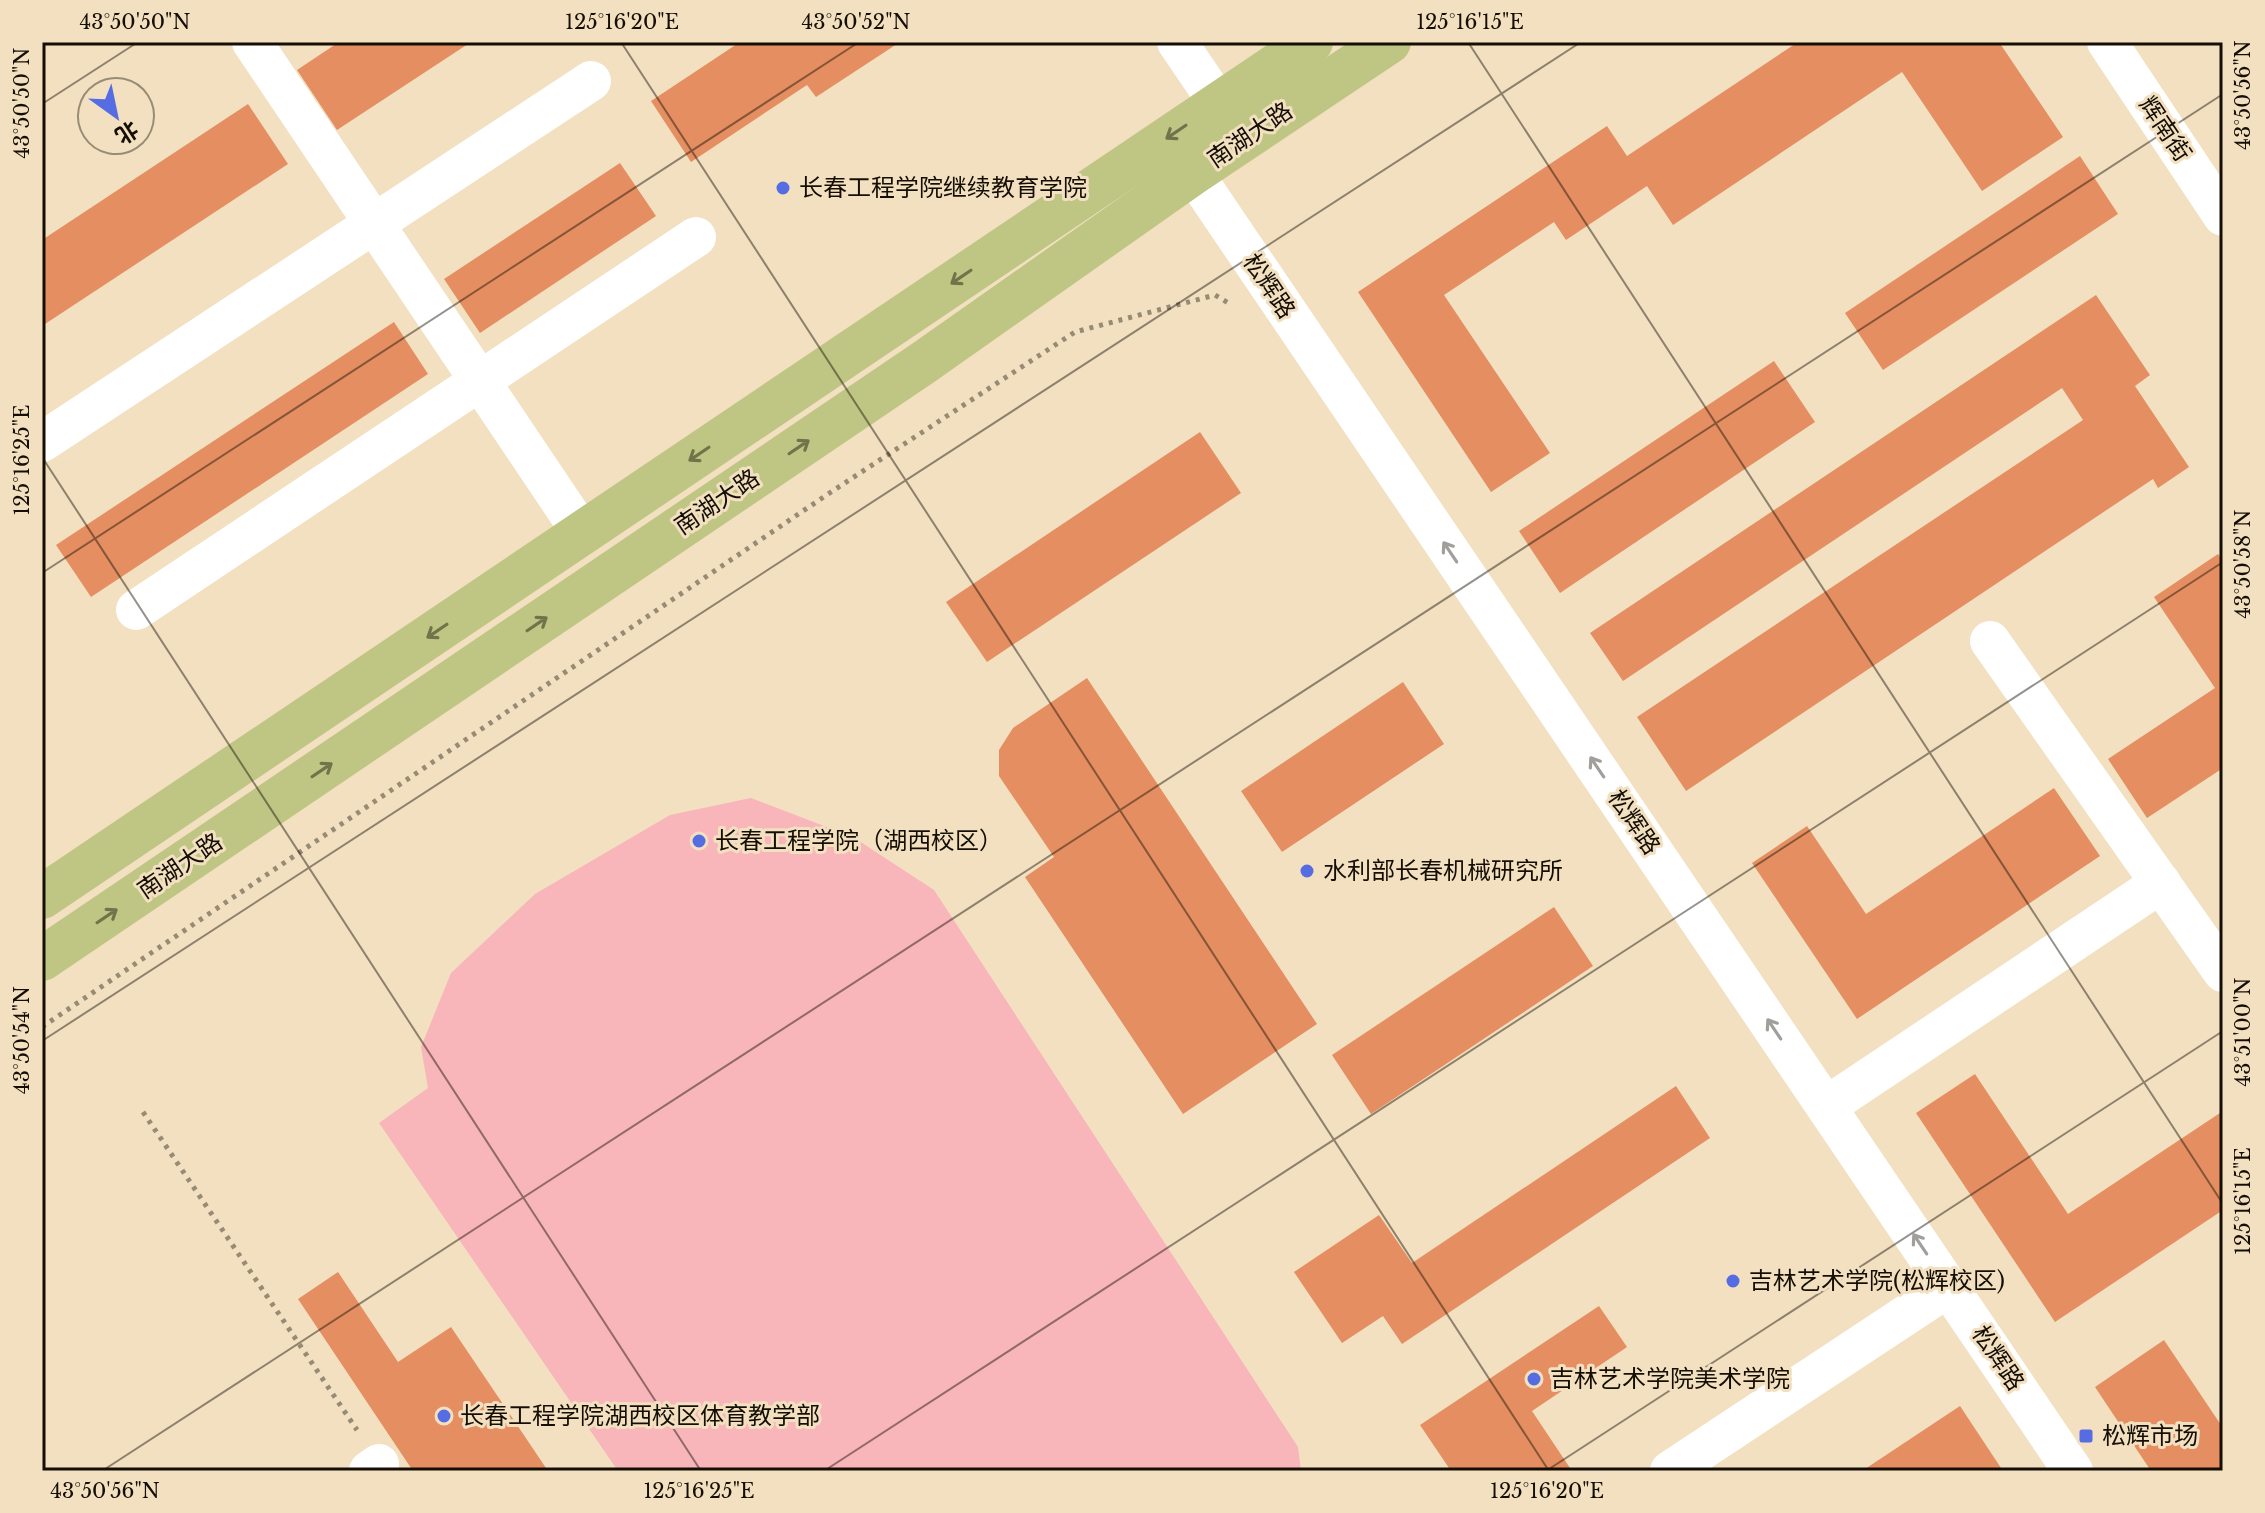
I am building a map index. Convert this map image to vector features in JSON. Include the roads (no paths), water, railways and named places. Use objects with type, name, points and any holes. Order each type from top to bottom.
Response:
[{"type":"main road","name":"南湖大路","points":[[42,897],[1311,42]]},
{"type":"main road","name":"南湖大路","points":[[42,959],[923,363],[1193,173],[1389,42]]},
{"type":"street","points":[[252,42],[582,533]]},
{"type":"street","points":[[1177,42],[1219,104]]},
{"type":"street","name":"辉南街","points":[[2107,42],[2223,216]]},
{"type":"street","points":[[42,442],[591,81]]},
{"type":"street","name":"松辉路","points":[[1193,173],[2073,1471]]},
{"type":"street","points":[[136,610],[696,237]]},
{"type":"street","points":[[1990,641],[2161,883],[2220,959]]},
{"type":"street","points":[[1827,1106],[2161,883]]},
{"type":"street","points":[[1670,1471],[1950,1286]]},
{"type":"place","name":"长春工程学院继续教育学院","points":[[783,188]]},
{"type":"place","name":"长春工程学院（湖西校区）","points":[[699,841]]},
{"type":"place","name":"水利部长春机械研究所","points":[[1307,871]]},
{"type":"place","name":"吉林艺术学院(松辉校区)","points":[[1733,1281]]},
{"type":"place","name":"吉林艺术学院美术学院","points":[[1534,1379]]},
{"type":"place","name":"长春工程学院湖西校区体育教学部","points":[[444,1416]]},
{"type":"place","name":"松辉市场","points":[[2086,1436]]}]
